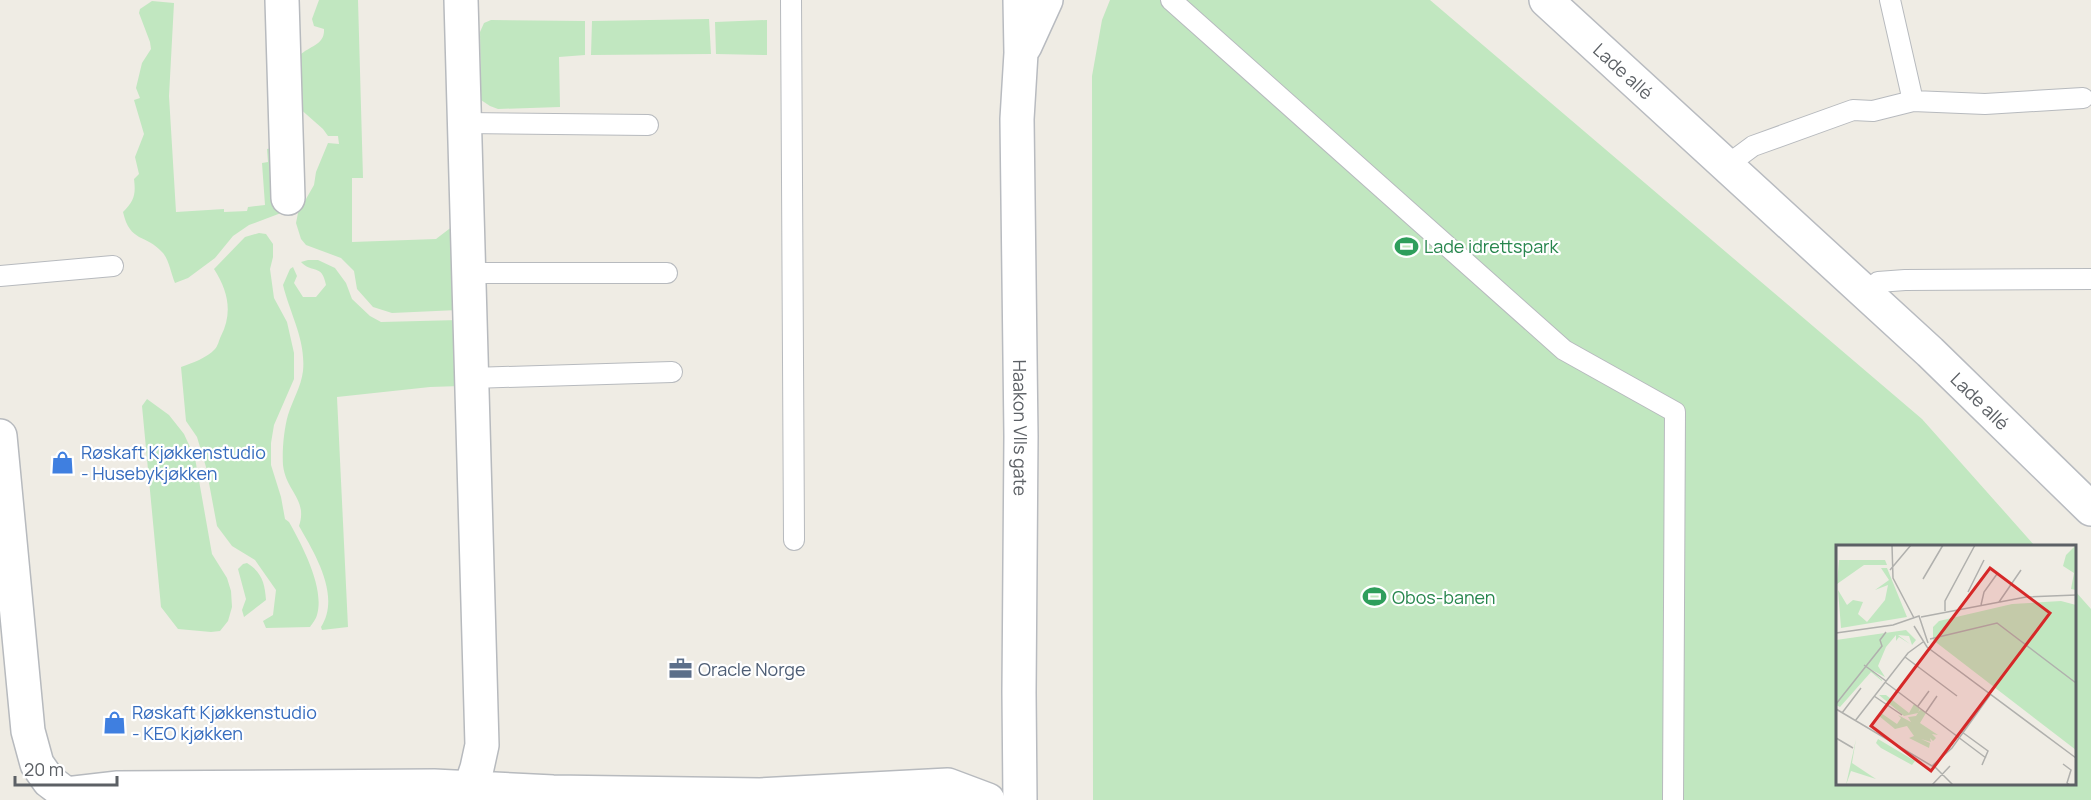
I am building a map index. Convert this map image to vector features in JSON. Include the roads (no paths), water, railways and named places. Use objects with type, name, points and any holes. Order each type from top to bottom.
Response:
[{"type":"street","points":[[282,0],[288,198]]},
{"type":"street","points":[[461,0],[482,745],[470,794]]},
{"type":"street","name":"Haakon VIIs gate","points":[[1020,0],[1021,53],[1017,119],[1021,436],[1020,800]]},
{"type":"street","name":"Haakon VIIs gate","points":[[1021,53],[1046,0]]},
{"type":"street","name":"Lade allé","points":[[1546,0],[1930,352],[2091,509]]},
{"type":"street","points":[[0,436],[28,731],[37,764],[49,781],[67,798],[118,788],[434,786],[470,794],[529,796],[760,795],[948,785],[988,800]]},
{"type":"lane","points":[[791,0],[794,540]]},
{"type":"lane","points":[[1172,0],[1564,350],[1675,412],[1673,800]]},
{"type":"lane","points":[[1890,0],[1913,101]]},
{"type":"lane","points":[[1726,166],[1753,146],[1853,110],[1873,111],[1913,101],[1985,104],[2083,99]]},
{"type":"lane","points":[[465,123],[648,125]]},
{"type":"lane","points":[[0,276],[112,266]]},
{"type":"lane","points":[[469,273],[667,273]]},
{"type":"lane","points":[[1867,294],[1878,282],[2091,279]]},
{"type":"lane","points":[[472,378],[672,372]]},
{"type":"place","name":"Lade idrettspark","points":[[1406,246]]},
{"type":"place","name":"Røskaft Kjøkkenstudio - Husebykjøkken","points":[[63,462]]},
{"type":"place","name":"Obos-banen","points":[[1374,597]]},
{"type":"place","name":"Oracle Norge","points":[[680,669]]},
{"type":"place","name":"Røskaft Kjøkkenstudio - KEO kjøkken","points":[[114,722]]}]
